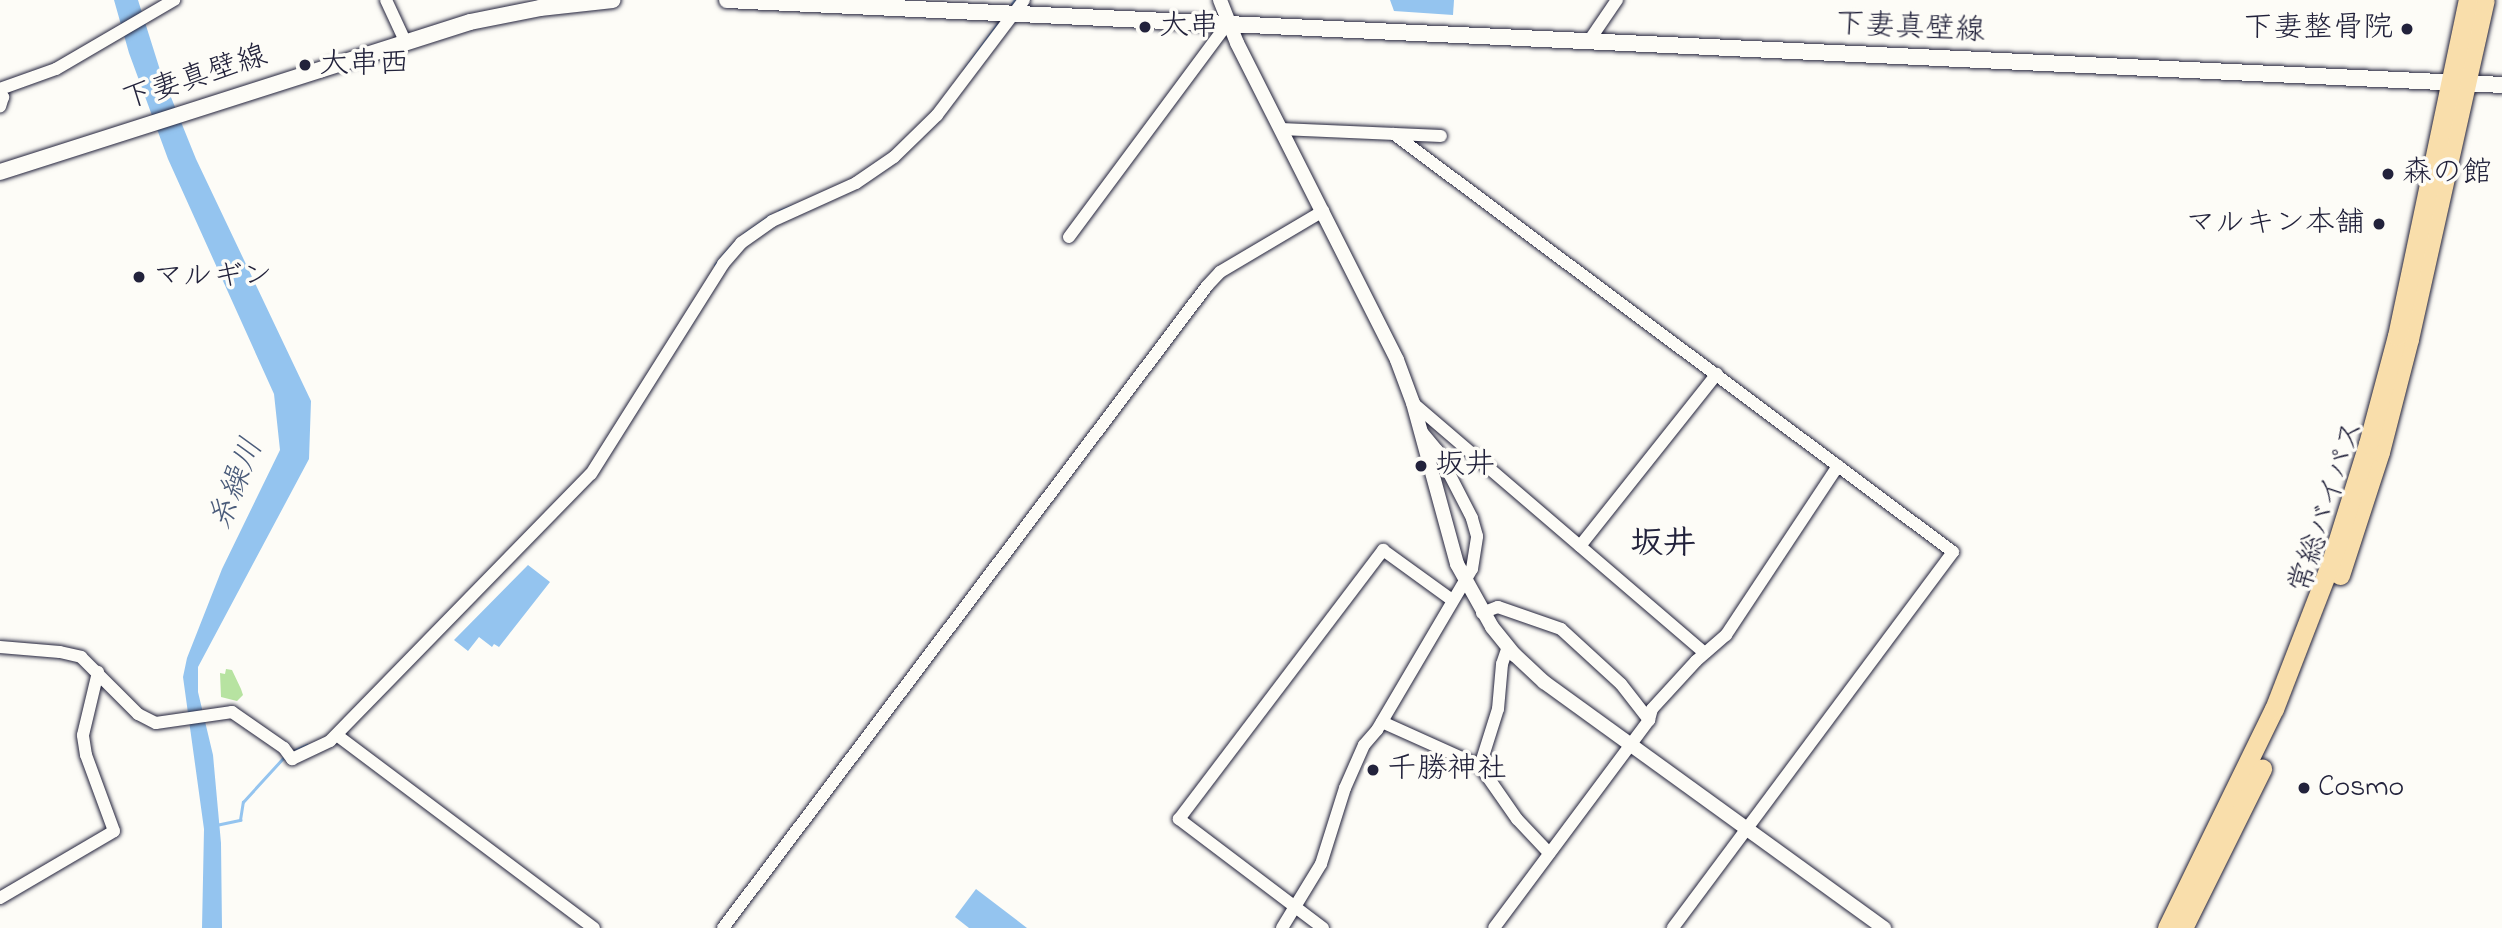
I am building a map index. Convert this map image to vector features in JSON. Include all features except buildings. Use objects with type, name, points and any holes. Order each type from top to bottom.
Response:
[{"type":"highway","points":[[2457,83],[2468,0]]},
{"type":"highway","points":[[2457,83],[2485,0]]},
{"type":"highway","name":"常総バイパス","points":[[2167,928],[2269,720],[2331,562],[2368,444],[2397,336],[2419,223],[2457,83]]},
{"type":"highway","name":"常総バイパス","points":[[2183,928],[2282,725],[2343,567],[2380,452],[2406,352],[2457,83]]},
{"type":"main road","name":"下妻真壁線","points":[[0,172],[405,41],[502,15],[613,0]]},
{"type":"main road","name":"下妻真壁線","points":[[727,0],[895,4],[1014,14],[2502,85]]},
{"type":"street","points":[[0,89],[56,69],[174,0]]},
{"type":"street","points":[[386,0],[405,41]]},
{"type":"street","points":[[0,647],[60,652],[81,657],[138,714],[156,723],[232,712],[288,753],[292,759],[338,736],[591,474],[723,264],[741,243],[772,221],[856,183],[894,157],[937,115],[1024,0]]},
{"type":"street","points":[[1220,0],[1228,23],[1386,337],[1413,403],[1464,581],[1482,613],[1508,647],[1544,682],[1884,928]]},
{"type":"street","points":[[1589,41],[1617,0]]},
{"type":"street","points":[[1069,237],[1228,23]]},
{"type":"street","points":[[0,95],[3,97],[0,107]]},
{"type":"street","points":[[1281,129],[1441,136]]},
{"type":"street","points":[[1394,134],[1953,552],[1673,928]]},
{"type":"street","points":[[723,928],[1207,286],[1220,272],[1323,211]]},
{"type":"street","points":[[1580,546],[1717,374]]},
{"type":"street","points":[[1413,403],[1704,652]]},
{"type":"street","points":[[1282,928],[1325,854],[1357,760],[1472,569],[1476,550],[1472,518],[1437,450],[1420,430]]},
{"type":"street","points":[[1494,928],[1632,745],[1649,720],[1652,709],[1704,652],[1726,635],[1838,466]]},
{"type":"street","points":[[1323,928],[1179,819],[1383,550],[1452,600]]},
{"type":"street","points":[[1482,613],[1498,607],[1561,629],[1621,684],[1649,720]]},
{"type":"street","points":[[1480,766],[1498,709],[1502,664],[1508,647]]},
{"type":"street","points":[[0,898],[114,831],[86,755],[83,735],[98,672]]},
{"type":"street","points":[[1382,722],[1480,766],[1517,819],[1549,853]]},
{"type":"street","points":[[338,736],[594,928]]},
{"type":"green space","points":[[226,669],[232,670],[241,689],[243,695],[237,701],[221,697],[220,673],[225,674]]},
{"type":"water","points":[[114,0],[138,0],[160,70],[196,159],[311,401],[309,459],[198,667],[198,692],[213,755],[221,843],[222,928],[202,928],[204,829],[183,677],[187,658],[222,569],[280,450],[274,394],[168,159],[129,53]]},
{"type":"water","points":[[1390,0],[1454,0],[1453,15],[1394,11]]},
{"type":"water","points":[[528,565],[550,582],[499,647],[494,644],[492,647],[479,637],[468,651],[454,640]]},
{"type":"water","points":[[976,889],[1027,928],[969,928],[955,917]]},
{"type":"waterway","points":[[1012,4],[1015,0]]},
{"type":"waterway","points":[[964,70],[999,22]]},
{"type":"waterway","points":[[779,211],[792,206]]},
{"type":"waterway","points":[[744,234],[770,216]]},
{"type":"waterway","points":[[715,265],[731,246]]},
{"type":"waterway","points":[[291,752],[307,745]]},
{"type":"waterway","points":[[216,825],[240,820],[243,802],[285,756]]},
{"type":"place","name":"大串","points":[[1145,27]]},
{"type":"place","name":"下妻整骨院","points":[[2407,29]]},
{"type":"place","name":"大串西","points":[[305,65]]},
{"type":"place","name":"森の館","points":[[2388,174]]},
{"type":"place","name":"マルキン本舗","points":[[2379,224]]},
{"type":"place","name":"マルギン","points":[[139,277]]},
{"type":"place","name":"坂井","points":[[1421,466]]},
{"type":"place","name":"千勝神社","points":[[1373,770]]},
{"type":"place","name":"Cosmo","points":[[2304,788]]},
{"type":"district","name":"坂井","points":[[1663,546]]},
{"type":"water label","name":"糸繰川","points":[[238,485]]}]
